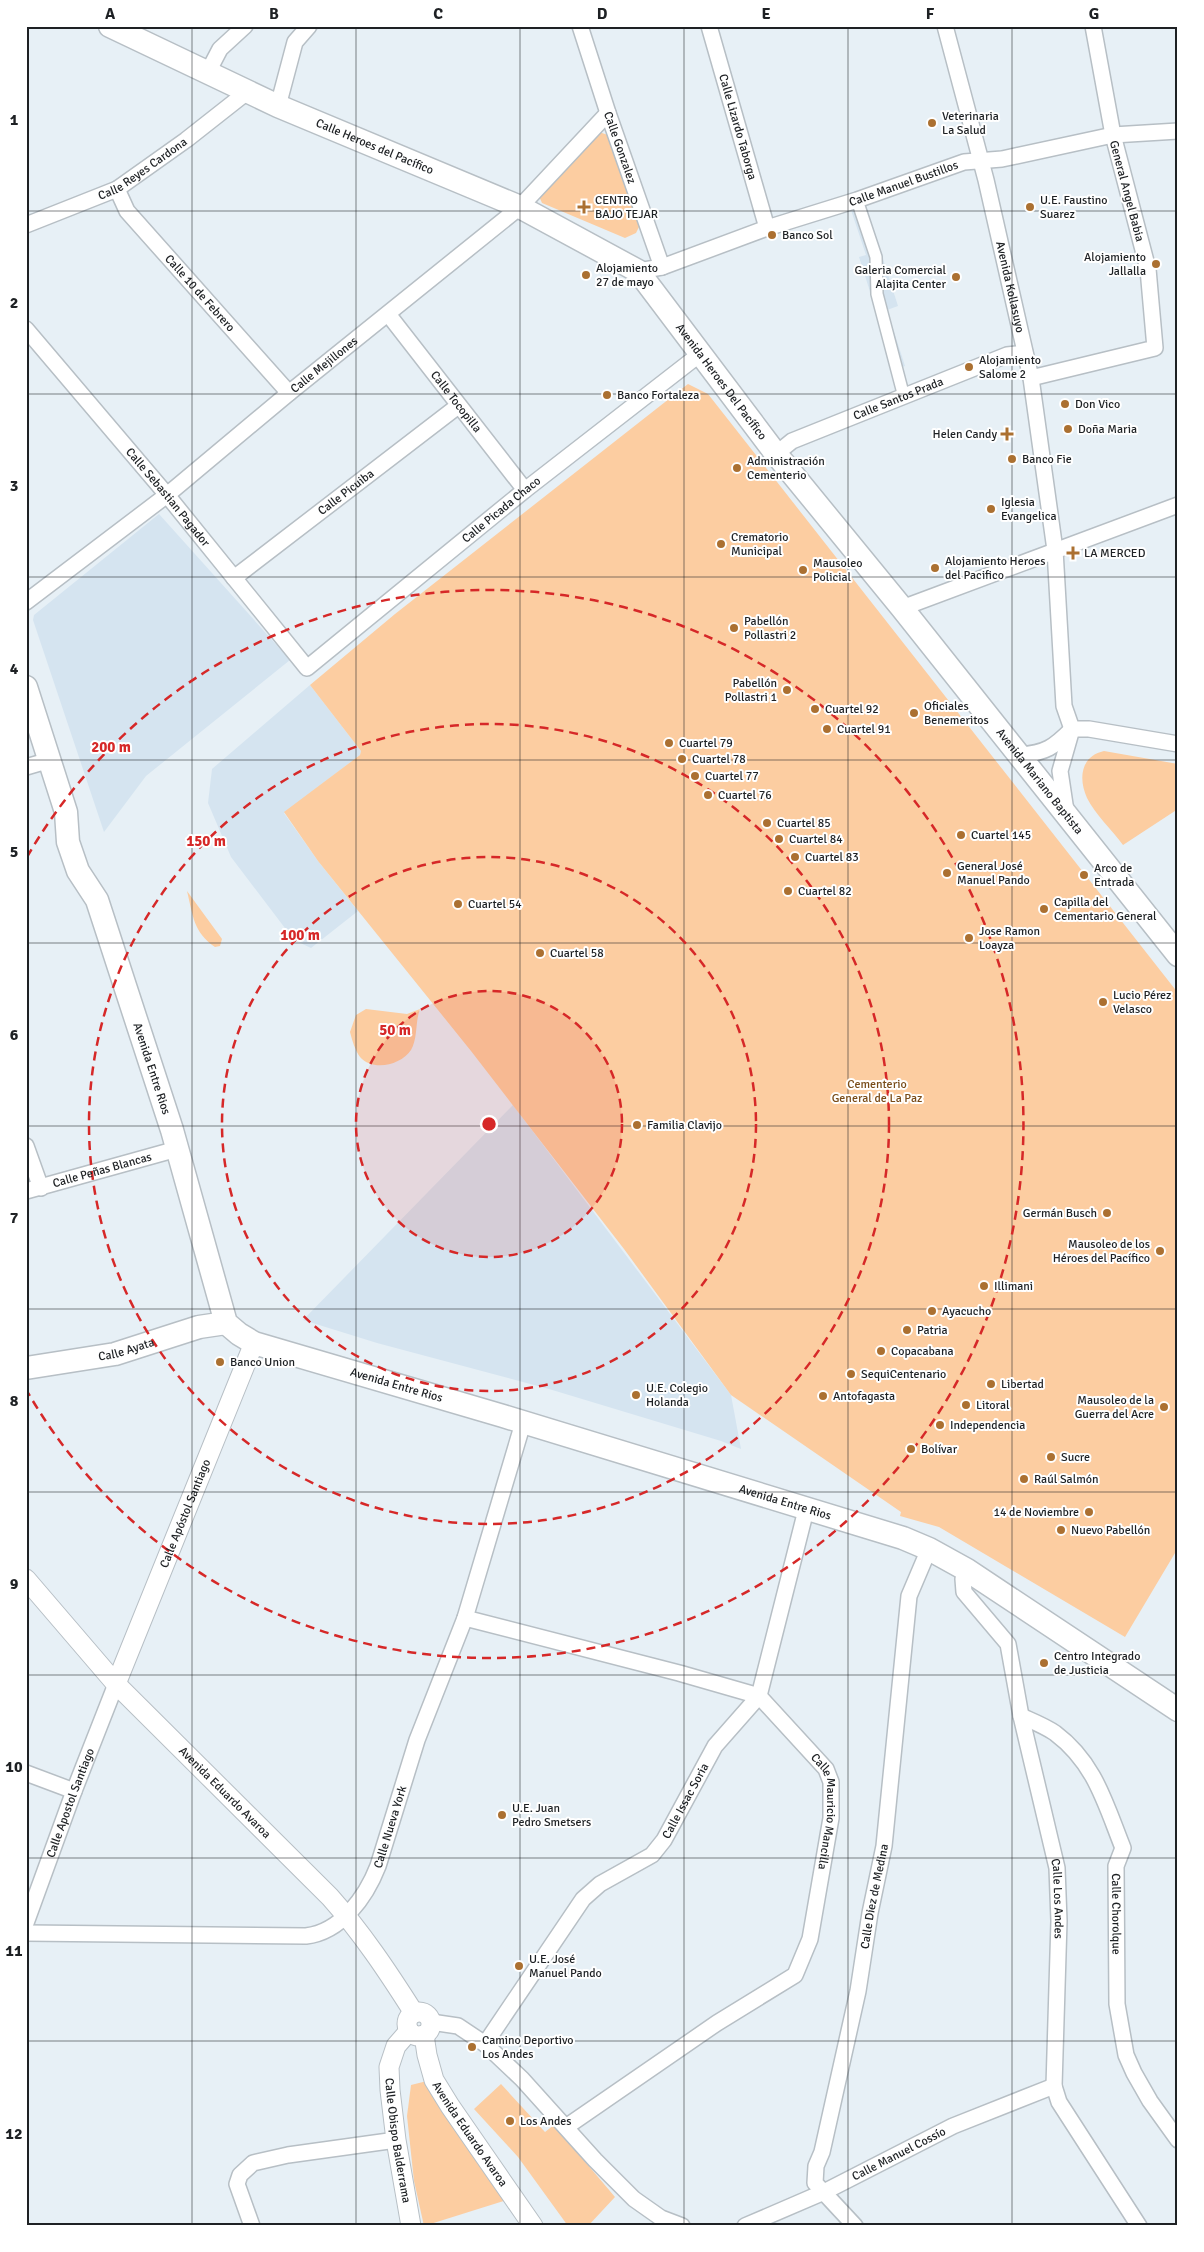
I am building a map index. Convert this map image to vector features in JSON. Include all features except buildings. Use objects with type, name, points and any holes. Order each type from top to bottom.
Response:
[{"type":"main road","name":"Calle Heroes del Pacífico","points":[[110,26],[278,106],[520,207],[638,270]]},
{"type":"main road","name":"Avenida Heroes Del Pacífico","points":[[638,270],[776,454],[902,608]]},
{"type":"main road","name":"Avenida Mariano Baptista","points":[[902,608],[990,721],[1020,755],[1066,817],[1104,859],[1178,954]]},
{"type":"main road","name":"Avenida Entre Rios","points":[[26,687],[66,812],[68,842],[78,871],[96,900],[178,1148],[226,1323],[254,1343],[903,1538],[929,1549],[967,1570],[1176,1704]]},
{"type":"main road","name":"Calle Ayata","points":[[26,1368],[115,1354],[199,1327],[226,1323]]},
{"type":"street","points":[[208,72],[220,48],[244,26]]},
{"type":"street","points":[[278,106],[295,42],[309,26]]},
{"type":"street","name":"Calle Gonzalez","points":[[580,26],[608,113],[662,267]]},
{"type":"street","name":"Calle Lizardo Taborga","points":[[710,26],[767,228]]},
{"type":"street","name":"Avenida Kollasuyo","points":[[945,26],[981,160],[1031,378],[1055,550],[1064,706],[1072,729]]},
{"type":"street","name":"General Angel Babia","points":[[1031,378],[1155,348],[1148,269],[1113,135],[1093,26]]},
{"type":"street","name":"Calle Reyes Cardona","points":[[26,225],[116,189],[186,140],[247,92]]},
{"type":"street","name":"Calle Mejillones","points":[[26,602],[167,495],[520,207],[608,113]]},
{"type":"street","name":"Calle Manuel Bustillos","points":[[638,270],[662,267],[767,228],[964,162],[1002,158],[1113,135],[1178,131]]},
{"type":"street","name":"Calle 10 de Febrero","points":[[116,189],[127,211],[290,393]]},
{"type":"street","points":[[852,201],[876,257],[877,294],[904,397]]},
{"type":"street","name":"Calle Tocopilla","points":[[388,314],[525,490]]},
{"type":"street","name":"Calle Sebastian Pagador","points":[[26,328],[167,495],[307,668]]},
{"type":"street","name":"Calle Santos Prada","points":[[776,454],[792,441],[1007,355],[1025,353]]},
{"type":"street","name":"Calle Picada Chaco","points":[[307,668],[525,490],[700,354]]},
{"type":"street","name":"Calle Picuiba","points":[[234,578],[458,406]]},
{"type":"street","points":[[902,608],[1178,505]]},
{"type":"street","points":[[1020,755],[1039,753],[1055,746],[1072,729],[1089,728],[1178,744]]},
{"type":"street","points":[[1066,817],[1060,771],[1072,729]]},
{"type":"street","points":[[26,767],[50,760]]},
{"type":"street","points":[[26,1146],[34,1190]]},
{"type":"street","name":"Calle Peñas Blancas","points":[[34,1190],[178,1148]]},
{"type":"street","name":"Calle Apóstol Santiago","points":[[116,1684],[254,1343]]},
{"type":"street","name":"Calle Nueva York","points":[[26,1933],[306,1936],[329,1929],[346,1915],[371,1884],[418,1740],[464,1618],[523,1423]]},
{"type":"street","name":"Calle Issac Soria","points":[[485,2044],[583,1899],[600,1884],[652,1855],[664,1840],[715,1746],[758,1696],[806,1510]]},
{"type":"street","name":"Calle Diez de Medina","points":[[855,2226],[814,2183],[816,2166],[822,2152],[858,1991],[870,1913],[884,1846],[909,1596],[929,1549]]},
{"type":"street","name":"Calle Los Andes","points":[[967,1570],[963,1579],[964,1592],[1008,1644],[1021,1716],[1057,1868],[1060,1922],[1054,2086],[1059,2102],[1137,2225]]},
{"type":"street","name":"Avenida Eduardo Avaroa","points":[[26,1579],[116,1684],[346,1915],[384,1964],[419,2025],[434,2080],[534,2226]]},
{"type":"street","points":[[464,1618],[679,1673],[758,1696]]},
{"type":"street","name":"Calle Apostol Santiago","points":[[26,1923],[116,1684]]},
{"type":"street","name":"Calle Mauricio Mancilla","points":[[566,2127],[718,2023],[795,1975],[805,1955],[810,1939],[831,1818],[831,1782],[826,1768],[758,1696]]},
{"type":"street","name":"Calle Chorolque","points":[[1021,1716],[1054,1732],[1075,1750],[1090,1768],[1123,1848],[1116,1866],[1117,2004],[1126,2055],[1134,2073],[1178,2140]]},
{"type":"street","points":[[26,1773],[74,1792]]},
{"type":"street","points":[[419,2025],[458,2026],[485,2044],[522,2079],[595,2160],[634,2199],[661,2218],[682,2226]]},
{"type":"street","name":"Calle Obispo Balderrama","points":[[411,2226],[396,2140],[389,2067],[396,2046],[419,2025]]},
{"type":"street","name":"Calle Manuel Cossío","points":[[745,2226],[824,2192],[953,2126],[1054,2086]]},
{"type":"street","points":[[252,2226],[237,2184],[240,2175],[253,2163],[288,2155],[396,2140]]},
{"type":"shaded area","points":[[866,206],[898,306],[887,310],[905,366],[895,370],[859,257],[866,255],[851,210]]},
{"type":"shaded area","points":[[159,514],[290,660],[146,776],[104,832],[33,620],[34,615]]},
{"type":"shaded area","points":[[310,685],[361,751],[360,755],[284,813],[318,861],[358,911],[311,948],[294,940],[231,857],[208,803],[212,769]]},
{"type":"shaded area","points":[[513,1105],[731,1395],[741,1449],[721,1441],[549,1389],[377,1343],[303,1320]]},
{"type":"green space","points":[[599,132],[611,136],[640,225],[636,233],[625,238],[542,203],[538,194]]},
{"type":"green space","name":"Cementerio General de La Paz","points":[[688,384],[708,394],[1178,993],[1178,1548],[1125,1637],[939,1527],[900,1516],[901,1512],[731,1395],[624,1249],[471,1051],[318,861],[284,812],[360,755],[361,751],[310,685],[395,614]]},
{"type":"green space","points":[[1104,751],[1178,764],[1178,809],[1123,845],[1090,804],[1084,790],[1082,776],[1086,763],[1096,754]]},
{"type":"green space","points":[[187,891],[222,939],[220,946],[215,947],[198,929]]},
{"type":"green space","points":[[366,1009],[407,1014],[420,1009],[415,1040],[411,1050],[401,1060],[387,1065],[379,1065],[366,1062],[360,1057],[350,1032],[356,1015]]},
{"type":"green space","points":[[427,2081],[510,2199],[424,2226],[414,2181],[407,2116],[411,2085]]},
{"type":"green space","points":[[501,2084],[545,2132],[554,2125],[615,2197],[588,2226],[568,2226],[518,2157],[474,2109]]},
{"type":"place","name":"Veterinaria La Salud","points":[[932,123]]},
{"type":"place","name":"CENTRO BAJO TEJAR","points":[[584,207]]},
{"type":"place","name":"U.E. Faustino Suarez","points":[[1030,207]]},
{"type":"place","name":"Banco Sol","points":[[772,235]]},
{"type":"place","name":"Alojamiento Jallalla","points":[[1156,264]]},
{"type":"place","name":"Alojamiento 27 de mayo","points":[[586,275]]},
{"type":"place","name":"Galeria Comercial Alajita Center","points":[[956,277]]},
{"type":"place","name":"Alojamiento Salome 2","points":[[969,367]]},
{"type":"place","name":"Banco Fortaleza","points":[[607,395]]},
{"type":"place","name":"Don Vico","points":[[1065,404]]},
{"type":"place","name":"Doña Maria","points":[[1068,429]]},
{"type":"place","name":"Helen Candy","points":[[1007,434]]},
{"type":"place","name":"Banco Fie","points":[[1012,459]]},
{"type":"place","name":"Administración Cementerio","points":[[737,468]]},
{"type":"place","name":"Iglesia Evangelica","points":[[991,509]]},
{"type":"place","name":"Crematorio Municipal","points":[[721,544]]},
{"type":"place","name":"LA MERCED","points":[[1073,553]]},
{"type":"place","name":"Alojamiento Heroes del Pacifico","points":[[935,568]]},
{"type":"place","name":"Mausoleo Policial","points":[[803,570]]},
{"type":"place","name":"Pabellón Pollastri 2","points":[[734,628]]},
{"type":"place","name":"Pabellón Pollastri 1","points":[[787,690]]},
{"type":"place","name":"Cuartel 92","points":[[815,709]]},
{"type":"place","name":"Oficiales Benemeritos","points":[[914,713]]},
{"type":"place","name":"Cuartel 91","points":[[827,729]]},
{"type":"place","name":"Cuartel 79","points":[[669,743]]},
{"type":"place","name":"Cuartel 78","points":[[682,759]]},
{"type":"place","name":"Cuartel 77","points":[[695,776]]},
{"type":"place","name":"Cuartel 76","points":[[708,795]]},
{"type":"place","name":"Cuartel 85","points":[[767,823]]},
{"type":"place","name":"Cuartel 145","points":[[961,835]]},
{"type":"place","name":"Cuartel 84","points":[[779,839]]},
{"type":"place","name":"Cuartel 83","points":[[795,857]]},
{"type":"place","name":"General José Manuel Pando","points":[[947,873]]},
{"type":"place","name":"Arco de Entrada","points":[[1084,875]]},
{"type":"place","name":"Cuartel 82","points":[[788,891]]},
{"type":"place","name":"Cuartel 54","points":[[458,904]]},
{"type":"place","name":"Capilla del Cementario General","points":[[1044,909]]},
{"type":"place","name":"Jose Ramon Loayza","points":[[969,938]]},
{"type":"place","name":"Cuartel 58","points":[[540,953]]},
{"type":"place","name":"Lucio Pérez Velasco","points":[[1103,1002]]},
{"type":"place","name":"Familia Clavijo","points":[[637,1125]]},
{"type":"place","name":"Germán Busch","points":[[1107,1213]]},
{"type":"place","name":"Mausoleo de los Héroes del Pacífico","points":[[1160,1251]]},
{"type":"place","name":"Illimani","points":[[984,1286]]},
{"type":"place","name":"Ayacucho","points":[[932,1311]]},
{"type":"place","name":"Patria","points":[[907,1330]]},
{"type":"place","name":"Copacabana","points":[[881,1351]]},
{"type":"place","name":"Banco Union","points":[[220,1362]]},
{"type":"place","name":"SequiCentenario","points":[[851,1374]]},
{"type":"place","name":"Libertad","points":[[991,1384]]},
{"type":"place","name":"U.E. Colegio Holanda","points":[[636,1395]]},
{"type":"place","name":"Antofagasta","points":[[823,1396]]},
{"type":"place","name":"Litoral","points":[[966,1405]]},
{"type":"place","name":"Mausoleo de la Guerra del Acre","points":[[1164,1407]]},
{"type":"place","name":"Independencia","points":[[940,1425]]},
{"type":"place","name":"Bolívar","points":[[911,1449]]},
{"type":"place","name":"Sucre","points":[[1051,1457]]},
{"type":"place","name":"Raúl Salmón","points":[[1024,1479]]},
{"type":"place","name":"14 de Noviembre","points":[[1089,1512]]},
{"type":"place","name":"Nuevo Pabellón","points":[[1061,1530]]},
{"type":"place","name":"Centro Integrado de Justicia","points":[[1044,1663]]},
{"type":"place","name":"U.E. Juan Pedro Smetsers","points":[[502,1815]]},
{"type":"place","name":"U.E. José Manuel Pando","points":[[519,1966]]},
{"type":"place","name":"Camino Deportivo Los Andes","points":[[472,2047]]},
{"type":"place","name":"Los Andes","points":[[510,2121]]}]
